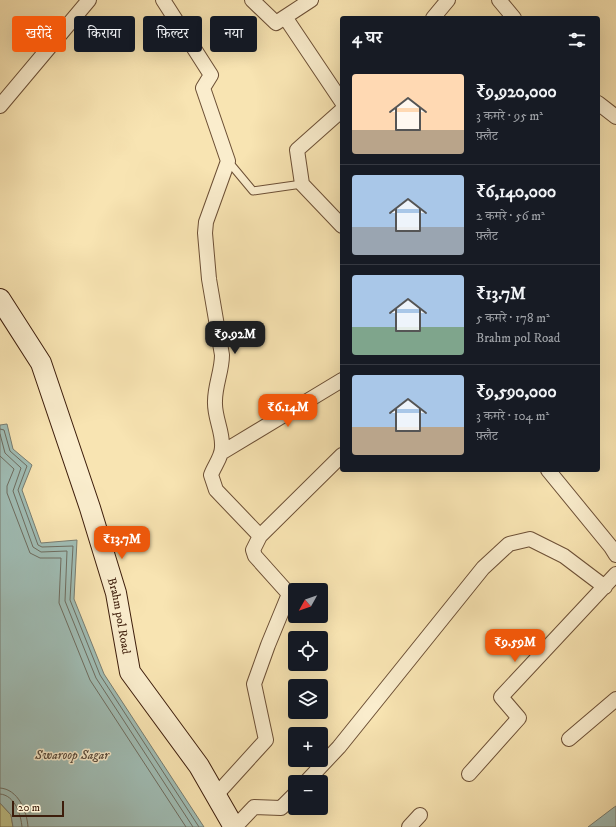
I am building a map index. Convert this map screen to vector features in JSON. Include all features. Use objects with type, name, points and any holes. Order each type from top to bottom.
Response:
[{"type":"street","points":[[0,106],[89,0]]},
{"type":"street","points":[[163,0],[211,75],[203,88],[228,161],[206,222],[205,233],[209,280],[222,355],[222,367],[214,408],[222,441],[221,453],[211,475],[212,483],[216,490],[260,536]]},
{"type":"street","points":[[252,0],[276,23],[311,0]]},
{"type":"street","points":[[435,16],[448,0]]},
{"type":"street","points":[[499,0],[512,16]]},
{"type":"street","points":[[285,17],[340,99]]},
{"type":"street","points":[[600,104],[616,117]]},
{"type":"street","points":[[340,112],[297,150],[302,184],[340,224]]},
{"type":"street","name":"Brahm pol Road","points":[[0,299],[41,363],[90,508],[116,593],[130,672],[199,766],[235,827]]},
{"type":"street","points":[[221,453],[340,381]]},
{"type":"street","points":[[216,795],[266,740],[254,684],[289,594],[255,556],[253,550],[260,536],[340,457]]},
{"type":"street","points":[[550,472],[614,548]]},
{"type":"street","points":[[313,775],[339,747],[482,568],[509,544],[530,539],[564,556],[605,586]]},
{"type":"street","points":[[469,774],[520,718],[501,697],[616,574]]},
{"type":"street","points":[[569,739],[616,699]]},
{"type":"street","points":[[235,827],[254,807],[281,808],[288,801]]},
{"type":"street","points":[[409,827],[420,815]]},
{"type":"lane","points":[[228,161],[253,191],[302,184]]},
{"type":"green space","points":[[0,803],[11,815],[13,827],[0,827]]},
{"type":"water","name":"Swaroop Sagar","points":[[7,424],[13,449],[32,465],[22,490],[41,543],[77,540],[74,599],[104,674],[204,827],[13,827],[11,815],[0,803],[0,425]]},
{"type":"water","points":[[616,806],[616,827],[588,827],[613,808]]}]
